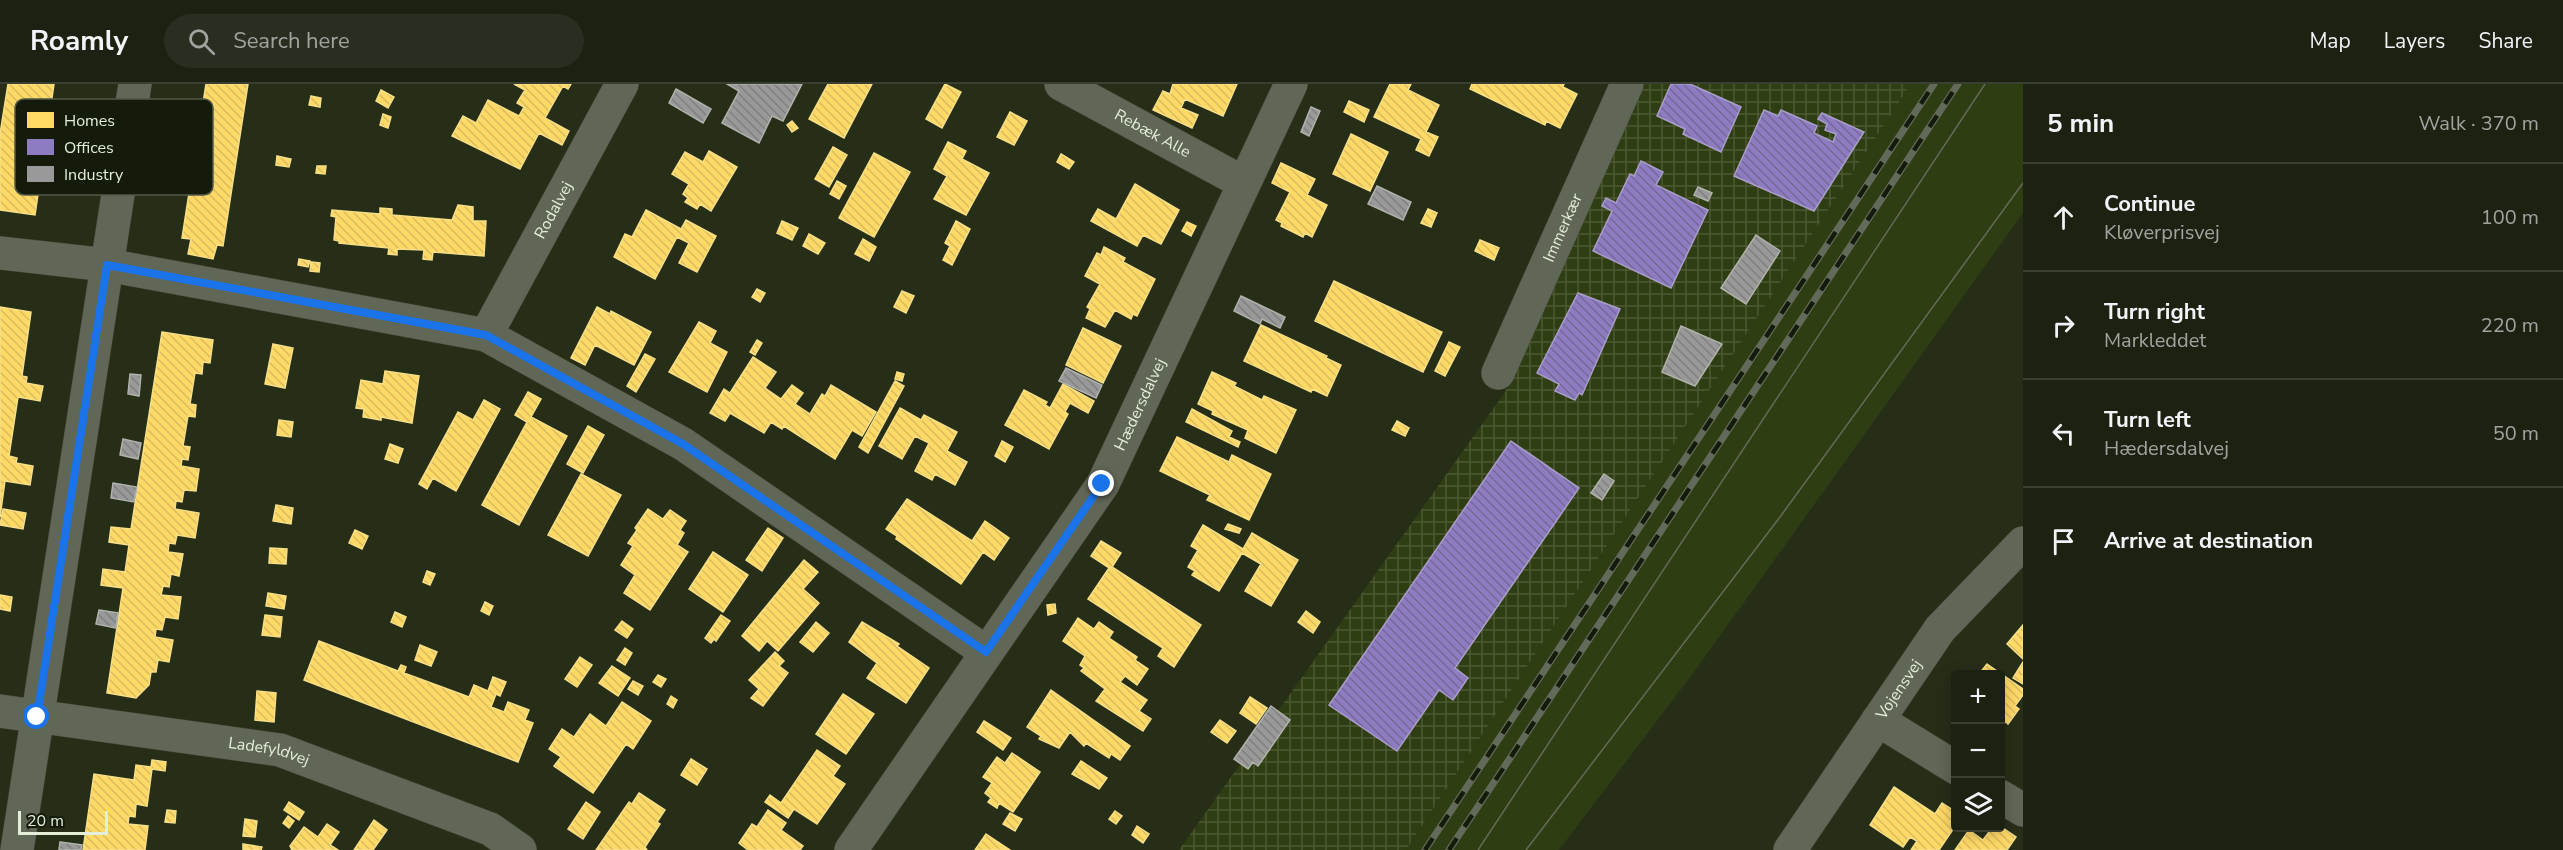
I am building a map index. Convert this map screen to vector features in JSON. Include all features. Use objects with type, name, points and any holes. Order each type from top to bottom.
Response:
[{"type":"street","points":[[133,99],[135,84]]},
{"type":"street","name":"Rodalvej","points":[[486,335],[622,84]]},
{"type":"street","name":"Rebæk Alle","points":[[1061,84],[1244,183]]},
{"type":"street","name":"Hædersdalvej","points":[[851,850],[1102,484],[1291,84]]},
{"type":"street","name":"Immerkær","points":[[1498,373],[1627,84]]},
{"type":"street","points":[[17,850],[118,195]]},
{"type":"street","points":[[0,253],[107,265],[486,335],[683,444],[986,652]]},
{"type":"street","name":"Vojensvej","points":[[1790,850],[1940,629],[2023,543]]},
{"type":"street","name":"Ladefyldvej","points":[[0,711],[280,750],[490,830],[520,850]]},
{"type":"street","points":[[1878,720],[1951,765]]},
{"type":"street","points":[[2005,799],[2023,810]]},
{"type":"shaded area","points":[[1644,84],[1911,84],[1406,850],[1179,850],[1505,392]]},
{"type":"shaded area","points":[[1911,84],[2023,84],[2023,213],[1697,668],[1559,850],[1406,850]]},
{"type":"building: Homes","points":[[8,84],[54,84],[52,99],[15,99],[15,195],[38,195],[35,215],[0,210],[0,134]]},
{"type":"building: Homes","points":[[206,84],[248,84],[223,246],[217,245],[213,259],[188,254],[191,239],[182,238],[189,195],[213,195],[213,99],[204,99]]},
{"type":"building: Homes","points":[[514,84],[571,84],[568,89],[563,86],[545,118],[569,131],[562,145],[539,133],[520,169],[452,136],[463,116],[476,123],[488,100],[519,116],[524,107],[517,103],[525,90]]},
{"type":"building: Homes","points":[[828,84],[872,84],[844,138],[809,119]]},
{"type":"building: Homes","points":[[945,84],[961,92],[942,128],[926,119]]},
{"type":"building: Homes","points":[[1173,84],[1237,84],[1223,116],[1185,99],[1181,108],[1198,115],[1192,128],[1153,110],[1163,91],[1170,94]]},
{"type":"building: Homes","points":[[1390,84],[1411,84],[1408,90],[1439,105],[1426,132],[1438,137],[1429,156],[1416,150],[1421,139],[1374,117]]},
{"type":"building: Homes","points":[[1472,84],[1564,84],[1563,87],[1577,94],[1560,128],[1546,121],[1545,125],[1470,89]]},
{"type":"building: Homes","points":[[381,90],[394,97],[388,108],[376,101]]},
{"type":"building: Homes","points":[[311,96],[321,98],[320,107],[309,105]]},
{"type":"building: Homes","points":[[1349,101],[1369,110],[1364,122],[1344,112]]},
{"type":"building: Homes","points":[[1010,112],[1027,121],[1014,145],[997,137]]},
{"type":"building: Homes","points":[[383,114],[391,117],[388,128],[380,125]]},
{"type":"building: Homes","points":[[792,121],[798,128],[792,132],[787,125]]},
{"type":"building: Homes","points":[[1351,134],[1388,152],[1370,191],[1333,174]]},
{"type":"building: Homes","points":[[948,142],[966,151],[962,159],[989,173],[966,215],[934,199],[947,176],[934,169]]},
{"type":"building: Homes","points":[[833,147],[847,155],[829,187],[815,179]]},
{"type":"building: Homes","points":[[709,151],[737,167],[711,211],[700,204],[697,209],[685,202],[688,198],[683,194],[689,184],[672,174],[685,152],[703,162]]},
{"type":"building: Homes","points":[[874,153],[910,172],[874,237],[839,218]]},
{"type":"building: Homes","points":[[1061,154],[1074,162],[1069,169],[1057,162]]},
{"type":"building: Homes","points":[[277,156],[291,159],[289,167],[276,165]]},
{"type":"building: Homes","points":[[1281,163],[1315,179],[1307,195],[1327,205],[1312,237],[1305,233],[1303,237],[1281,226],[1282,223],[1276,220],[1290,192],[1272,183]]},
{"type":"building: Homes","points":[[317,166],[326,166],[325,174],[316,173]]},
{"type":"building: Homes","points":[[837,181],[846,186],[839,199],[830,194]]},
{"type":"building: Homes","points":[[1135,184],[1179,210],[1161,244],[1143,235],[1137,246],[1091,221],[1098,209],[1116,219]]},
{"type":"building: Homes","points":[[458,205],[473,207],[473,221],[486,221],[484,256],[433,252],[432,260],[423,259],[424,250],[397,249],[397,255],[388,254],[389,248],[339,243],[334,240],[336,217],[331,216],[332,210],[380,214],[380,208],[392,209],[392,215],[452,220]]},
{"type":"building: Homes","points":[[1428,209],[1437,213],[1431,227],[1421,223]]},
{"type":"building: Homes","points":[[646,210],[681,229],[686,220],[716,236],[697,272],[679,263],[689,243],[677,237],[655,279],[614,257],[625,234],[632,237]]},
{"type":"building: Homes","points":[[782,221],[798,228],[792,240],[777,233]]},
{"type":"building: Homes","points":[[956,221],[970,229],[952,265],[943,260],[950,246],[945,243]]},
{"type":"building: Homes","points":[[1187,222],[1196,226],[1191,236],[1182,231]]},
{"type":"building: Homes","points":[[809,234],[825,243],[818,254],[803,246]]},
{"type":"building: Homes","points":[[863,239],[876,247],[869,261],[855,254]]},
{"type":"building: Homes","points":[[1480,240],[1499,248],[1494,260],[1475,251]]},
{"type":"building: Homes","points":[[1104,247],[1125,258],[1123,262],[1155,279],[1137,316],[1133,314],[1131,319],[1115,310],[1105,327],[1086,318],[1090,309],[1087,307],[1100,284],[1085,276],[1097,253],[1101,255]]},
{"type":"building: Homes","points":[[299,259],[310,261],[308,267],[298,265]]},
{"type":"building: Homes","points":[[311,262],[320,263],[319,272],[310,271]]},
{"type":"building: Homes","points":[[1334,281],[1442,332],[1423,372],[1315,321]]},
{"type":"building: Homes","points":[[757,289],[765,293],[760,302],[752,297]]},
{"type":"building: Homes","points":[[902,291],[914,296],[906,313],[894,307]]},
{"type":"building: Homes","points":[[0,307],[31,312],[22,376],[27,377],[26,383],[43,386],[40,401],[18,397],[9,456],[17,458],[16,463],[33,466],[30,485],[5,481],[0,517]]},
{"type":"building: Homes","points":[[597,307],[610,314],[611,311],[651,332],[634,365],[595,345],[585,365],[571,358]]},
{"type":"building: Homes","points":[[699,322],[716,331],[710,343],[727,352],[707,392],[669,372]]},
{"type":"building: Homes","points":[[1261,325],[1341,365],[1327,396],[1312,389],[1311,392],[1244,361]]},
{"type":"building: Homes","points":[[1083,328],[1121,346],[1103,383],[1066,365]]},
{"type":"building: Homes","points":[[162,332],[213,340],[210,363],[203,362],[202,374],[195,373],[190,404],[196,405],[195,417],[188,416],[183,446],[190,447],[188,460],[182,459],[181,466],[199,469],[196,491],[184,490],[182,502],[176,501],[175,509],[199,513],[195,538],[177,535],[175,544],[169,543],[168,552],[183,554],[179,576],[171,574],[169,587],[163,586],[161,595],[181,597],[178,619],[165,617],[162,630],[156,629],[155,637],[173,640],[169,662],[158,660],[156,672],[151,672],[149,685],[136,698],[107,693],[123,588],[101,585],[103,569],[125,572],[129,545],[109,542],[111,527],[131,529]]},
{"type":"building: Homes","points":[[757,340],[762,343],[755,355],[750,352]]},
{"type":"building: Homes","points":[[1449,342],[1460,347],[1445,376],[1435,371]]},
{"type":"building: Homes","points":[[273,344],[293,348],[285,388],[265,384]]},
{"type":"building: Homes","points":[[645,354],[655,359],[636,392],[627,386]]},
{"type":"building: Homes","points":[[753,357],[776,372],[765,388],[781,399],[792,385],[803,393],[795,404],[810,414],[822,394],[825,396],[831,385],[876,412],[862,436],[852,430],[835,459],[784,426],[782,429],[771,422],[764,433],[730,413],[725,421],[710,413],[724,389],[730,393]]},
{"type":"building: Homes","points":[[385,371],[419,376],[412,423],[381,417],[381,420],[363,417],[364,409],[356,408],[361,380],[383,384]]},
{"type":"building: Homes","points":[[897,372],[904,374],[902,381],[895,379]]},
{"type":"building: Homes","points":[[1212,372],[1236,383],[1234,386],[1262,400],[1264,396],[1296,410],[1276,453],[1245,438],[1248,430],[1212,414],[1213,411],[1198,404]]},
{"type":"building: Homes","points":[[895,381],[904,386],[868,453],[859,447]]},
{"type":"building: Homes","points":[[1063,384],[1094,401],[1088,413],[1070,403],[1065,412],[1068,414],[1049,449],[1005,425],[1024,390],[1047,402],[1045,405],[1050,408]]},
{"type":"building: Homes","points":[[528,392],[541,399],[531,417],[567,436],[519,525],[482,505],[527,422],[515,415]]},
{"type":"building: Homes","points":[[484,400],[500,409],[456,491],[433,478],[427,489],[419,484],[458,412],[473,420]]},
{"type":"building: Homes","points":[[900,408],[921,420],[924,415],[957,432],[947,451],[967,462],[955,485],[935,474],[932,480],[915,471],[929,443],[915,436],[902,459],[879,446]]},
{"type":"building: Homes","points":[[1192,409],[1232,431],[1229,437],[1240,442],[1238,447],[1186,422]]},
{"type":"building: Homes","points":[[279,420],[293,422],[291,437],[277,435]]},
{"type":"building: Homes","points":[[1397,421],[1409,428],[1405,436],[1392,430]]},
{"type":"building: Homes","points":[[588,426],[604,435],[583,473],[567,464]]},
{"type":"building: Homes","points":[[1177,437],[1229,462],[1232,455],[1271,474],[1249,520],[1207,500],[1210,495],[1160,471]]},
{"type":"building: Homes","points":[[1002,441],[1013,447],[1005,462],[995,456]]},
{"type":"building: Homes","points":[[390,444],[403,449],[398,463],[385,459]]},
{"type":"building: Homes","points":[[581,474],[621,495],[588,556],[548,535]]},
{"type":"building: Homes","points":[[907,499],[972,541],[985,521],[1009,538],[994,560],[983,552],[961,584],[896,539],[897,536],[886,529]]},
{"type":"building: Homes","points":[[276,505],[293,508],[291,524],[273,521]]},
{"type":"building: Homes","points":[[3,509],[26,513],[23,529],[0,525]]},
{"type":"building: Homes","points":[[648,509],[663,519],[670,510],[686,521],[680,530],[684,533],[677,545],[688,552],[650,610],[624,593],[635,575],[621,565],[633,546],[628,543],[637,530],[635,528]]},
{"type":"building: Homes","points":[[1228,524],[1241,529],[1239,533],[1225,529]]},
{"type":"building: Homes","points":[[1203,525],[1243,549],[1252,533],[1298,560],[1271,606],[1245,591],[1261,564],[1242,553],[1219,591],[1192,575],[1195,571],[1188,567],[1198,550],[1191,546]]},
{"type":"building: Homes","points":[[768,528],[783,538],[762,571],[746,560]]},
{"type":"building: Homes","points":[[355,530],[368,536],[362,549],[349,543]]},
{"type":"building: Homes","points":[[1101,541],[1121,553],[1112,567],[1201,625],[1174,667],[1158,656],[1163,648],[1088,599],[1109,568],[1091,556]]},
{"type":"building: Homes","points":[[270,548],[287,549],[286,564],[269,563]]},
{"type":"building: Homes","points":[[713,552],[748,575],[723,612],[689,589]]},
{"type":"building: Homes","points":[[804,560],[818,572],[803,589],[819,603],[778,651],[767,641],[759,651],[742,636]]},
{"type":"building: Homes","points":[[427,571],[435,574],[430,585],[423,582]]},
{"type":"building: Homes","points":[[268,593],[286,596],[284,609],[266,606]]},
{"type":"building: Homes","points":[[0,595],[12,597],[10,611],[0,609]]},
{"type":"building: Homes","points":[[485,602],[493,606],[489,615],[481,611]]},
{"type":"building: Homes","points":[[1055,604],[1056,613],[1048,615],[1047,605]]},
{"type":"building: Homes","points":[[1306,611],[1320,622],[1313,633],[1298,622]]},
{"type":"building: Homes","points":[[395,612],[406,617],[402,627],[391,622]]},
{"type":"building: Homes","points":[[265,615],[282,617],[280,637],[262,635]]},
{"type":"building: Homes","points":[[721,615],[730,621],[716,641],[714,639],[711,643],[705,638]]},
{"type":"building: Homes","points":[[1078,618],[1094,629],[1099,622],[1113,632],[1109,638],[1137,657],[1135,660],[1148,669],[1137,685],[1125,676],[1120,682],[1147,700],[1139,711],[1151,719],[1143,731],[1096,701],[1105,689],[1081,671],[1084,668],[1080,665],[1085,656],[1063,641]]},
{"type":"building: Homes","points":[[622,621],[633,629],[627,638],[615,630]]},
{"type":"building: Homes","points":[[816,622],[829,633],[813,652],[800,642]]},
{"type":"building: Homes","points":[[862,622],[899,644],[897,646],[929,668],[906,703],[867,678],[877,663],[849,642]]},
{"type":"building: Homes","points":[[2023,625],[2023,659],[2007,644]]},
{"type":"building: Homes","points":[[319,641],[398,671],[401,665],[406,667],[404,673],[469,697],[474,685],[488,691],[493,677],[506,682],[500,696],[496,694],[491,707],[504,712],[508,702],[529,710],[525,720],[533,723],[518,762],[304,680]]},
{"type":"building: Homes","points":[[420,645],[437,652],[431,666],[415,660]]},
{"type":"building: Homes","points":[[625,648],[632,653],[625,665],[617,660]]},
{"type":"building: Homes","points":[[775,652],[784,661],[779,666],[788,673],[763,706],[751,698],[759,689],[749,680]]},
{"type":"building: Homes","points":[[580,657],[592,665],[577,687],[565,679]]},
{"type":"building: Homes","points":[[2023,662],[2023,684],[2013,678]]},
{"type":"building: Homes","points":[[1987,664],[1996,670],[1982,670]]},
{"type":"building: Homes","points":[[612,666],[630,678],[618,696],[599,683]]},
{"type":"building: Homes","points":[[658,675],[666,679],[661,687],[653,682]]},
{"type":"building: Homes","points":[[2005,676],[2023,689],[2023,695],[2015,706],[2019,709],[2008,724],[2005,721]]},
{"type":"building: Homes","points":[[633,681],[643,686],[638,695],[628,689]]},
{"type":"building: Homes","points":[[1051,690],[1130,746],[1120,760],[1111,754],[1109,758],[1086,743],[1084,746],[1070,732],[1059,748],[1039,739],[1041,736],[1027,727]]},
{"type":"building: Homes","points":[[257,691],[276,693],[274,722],[255,720]]},
{"type":"building: Homes","points":[[843,694],[874,714],[846,754],[816,734]]},
{"type":"building: Homes","points":[[671,696],[677,700],[673,708],[667,704]]},
{"type":"building: Homes","points":[[1250,697],[1267,708],[1256,724],[1240,713]]},
{"type":"building: Homes","points":[[622,702],[651,721],[633,749],[626,744],[593,793],[554,766],[561,757],[549,749],[562,729],[574,737],[590,714],[606,726]]},
{"type":"building: Homes","points":[[1220,720],[1236,731],[1227,743],[1211,732]]},
{"type":"building: Homes","points":[[984,721],[1011,738],[1003,750],[977,732]]},
{"type":"building: Homes","points":[[817,750],[840,766],[833,776],[845,784],[817,824],[794,809],[788,818],[765,802],[770,795],[781,803]]},
{"type":"building: Homes","points":[[1012,753],[1040,772],[1013,812],[999,803],[997,808],[988,802],[991,798],[985,793],[992,783],[983,777],[997,757],[1005,763]]},
{"type":"building: Homes","points":[[691,759],[707,769],[697,785],[681,775]]},
{"type":"building: Homes","points":[[152,760],[166,762],[165,771],[152,769],[147,806],[136,804],[135,817],[129,816],[128,824],[148,826],[145,850],[83,850],[94,774],[134,780],[136,765],[151,767]]},
{"type":"building: Homes","points":[[1081,761],[1107,778],[1099,789],[1072,774]]},
{"type":"building: Homes","points":[[1894,787],[1935,814],[1942,803],[1951,809],[1951,832],[1939,850],[1911,850],[1917,841],[1910,837],[1903,847],[1870,825]]},
{"type":"building: Homes","points":[[639,793],[665,810],[657,822],[660,824],[645,847],[647,850],[596,850],[629,802],[632,804]]},
{"type":"building: Homes","points":[[289,802],[304,812],[299,820],[284,810]]},
{"type":"building: Homes","points":[[586,802],[600,812],[583,839],[568,829]]},
{"type":"building: Homes","points":[[167,810],[176,811],[175,823],[165,822]]},
{"type":"building: Homes","points":[[768,810],[786,823],[781,830],[803,846],[800,850],[748,850],[739,843],[752,824],[757,827]]},
{"type":"building: Homes","points":[[1115,811],[1122,816],[1116,824],[1109,819]]},
{"type":"building: Homes","points":[[1010,813],[1022,819],[1015,831],[1003,824]]},
{"type":"building: Homes","points":[[288,816],[294,821],[289,828],[283,823]]},
{"type":"building: Homes","points":[[245,819],[257,821],[255,837],[243,836]]},
{"type":"building: Homes","points":[[374,820],[387,830],[373,850],[354,850]]},
{"type":"building: Homes","points":[[327,824],[339,832],[330,845],[338,850],[292,850],[290,846],[304,827],[318,837]]},
{"type":"building: Homes","points":[[1137,826],[1149,834],[1143,843],[1132,835]]},
{"type":"building: Homes","points":[[2005,829],[2016,837],[2007,850],[1955,850],[1968,832],[1972,832],[1983,840],[1989,832],[2005,832]]},
{"type":"building: Homes","points":[[986,834],[1010,850],[975,850]]},
{"type":"building: Homes","points":[[243,844],[262,847],[261,850],[243,850]]},
{"type":"building: Offices","points":[[1671,84],[1690,84],[1741,107],[1721,152],[1683,134],[1685,129],[1657,116]]},
{"type":"building: Offices","points":[[1764,110],[1778,116],[1781,110],[1817,126],[1814,133],[1833,142],[1836,134],[1825,130],[1827,124],[1818,119],[1822,113],[1864,132],[1814,211],[1734,176]]},
{"type":"building: Offices","points":[[1641,161],[1663,172],[1656,185],[1708,210],[1671,288],[1593,251],[1612,211],[1602,206],[1606,198],[1616,203],[1630,174],[1634,176]]},
{"type":"building: Offices","points":[[1578,293],[1620,309],[1582,395],[1579,393],[1575,400],[1555,391],[1559,384],[1537,373]]},
{"type":"building: Offices","points":[[1511,441],[1579,488],[1455,668],[1468,678],[1453,700],[1439,690],[1397,751],[1329,705]]},
{"type":"building: Industry","points":[[727,84],[802,84],[783,121],[772,116],[759,143],[722,123],[739,91]]},
{"type":"building: Industry","points":[[676,89],[711,109],[703,123],[669,103]]},
{"type":"building: Industry","points":[[1311,107],[1320,111],[1309,136],[1301,132]]},
{"type":"building: Industry","points":[[1377,186],[1411,202],[1403,220],[1368,204]]},
{"type":"building: Industry","points":[[1698,187],[1712,193],[1708,201],[1694,195]]},
{"type":"building: Industry","points":[[1756,235],[1780,251],[1746,304],[1721,288]]},
{"type":"building: Industry","points":[[1241,296],[1285,317],[1280,328],[1262,319],[1260,324],[1234,311]]},
{"type":"building: Industry","points":[[1681,326],[1722,344],[1695,386],[1662,372]]},
{"type":"building: Industry","points":[[1066,368],[1102,385],[1096,398],[1059,381]]},
{"type":"building: Industry","points":[[130,374],[141,375],[139,396],[128,394]]},
{"type":"building: Industry","points":[[123,439],[141,443],[138,459],[120,455]]},
{"type":"building: Industry","points":[[1604,474],[1614,481],[1602,500],[1591,493]]},
{"type":"building: Industry","points":[[113,483],[137,487],[134,502],[111,498]]},
{"type":"building: Industry","points":[[99,610],[118,613],[116,628],[96,624]]},
{"type":"building: Industry","points":[[1271,706],[1290,720],[1258,766],[1253,762],[1248,769],[1234,759]]},
{"type":"building: Industry","points":[[60,842],[82,845],[81,850],[59,850]]},
{"type":"tram line","points":[[1478,850],[1985,84]]},
{"type":"tram line","points":[[1526,850],[1780,517],[2023,183]]},
{"type":"railway","points":[[1425,850],[1934,84]]},
{"type":"railway","points":[[1449,850],[1958,84]]},
{"type":"route","points":[[37,717],[107,265],[486,335],[683,444],[986,652],[1102,484]]}]
